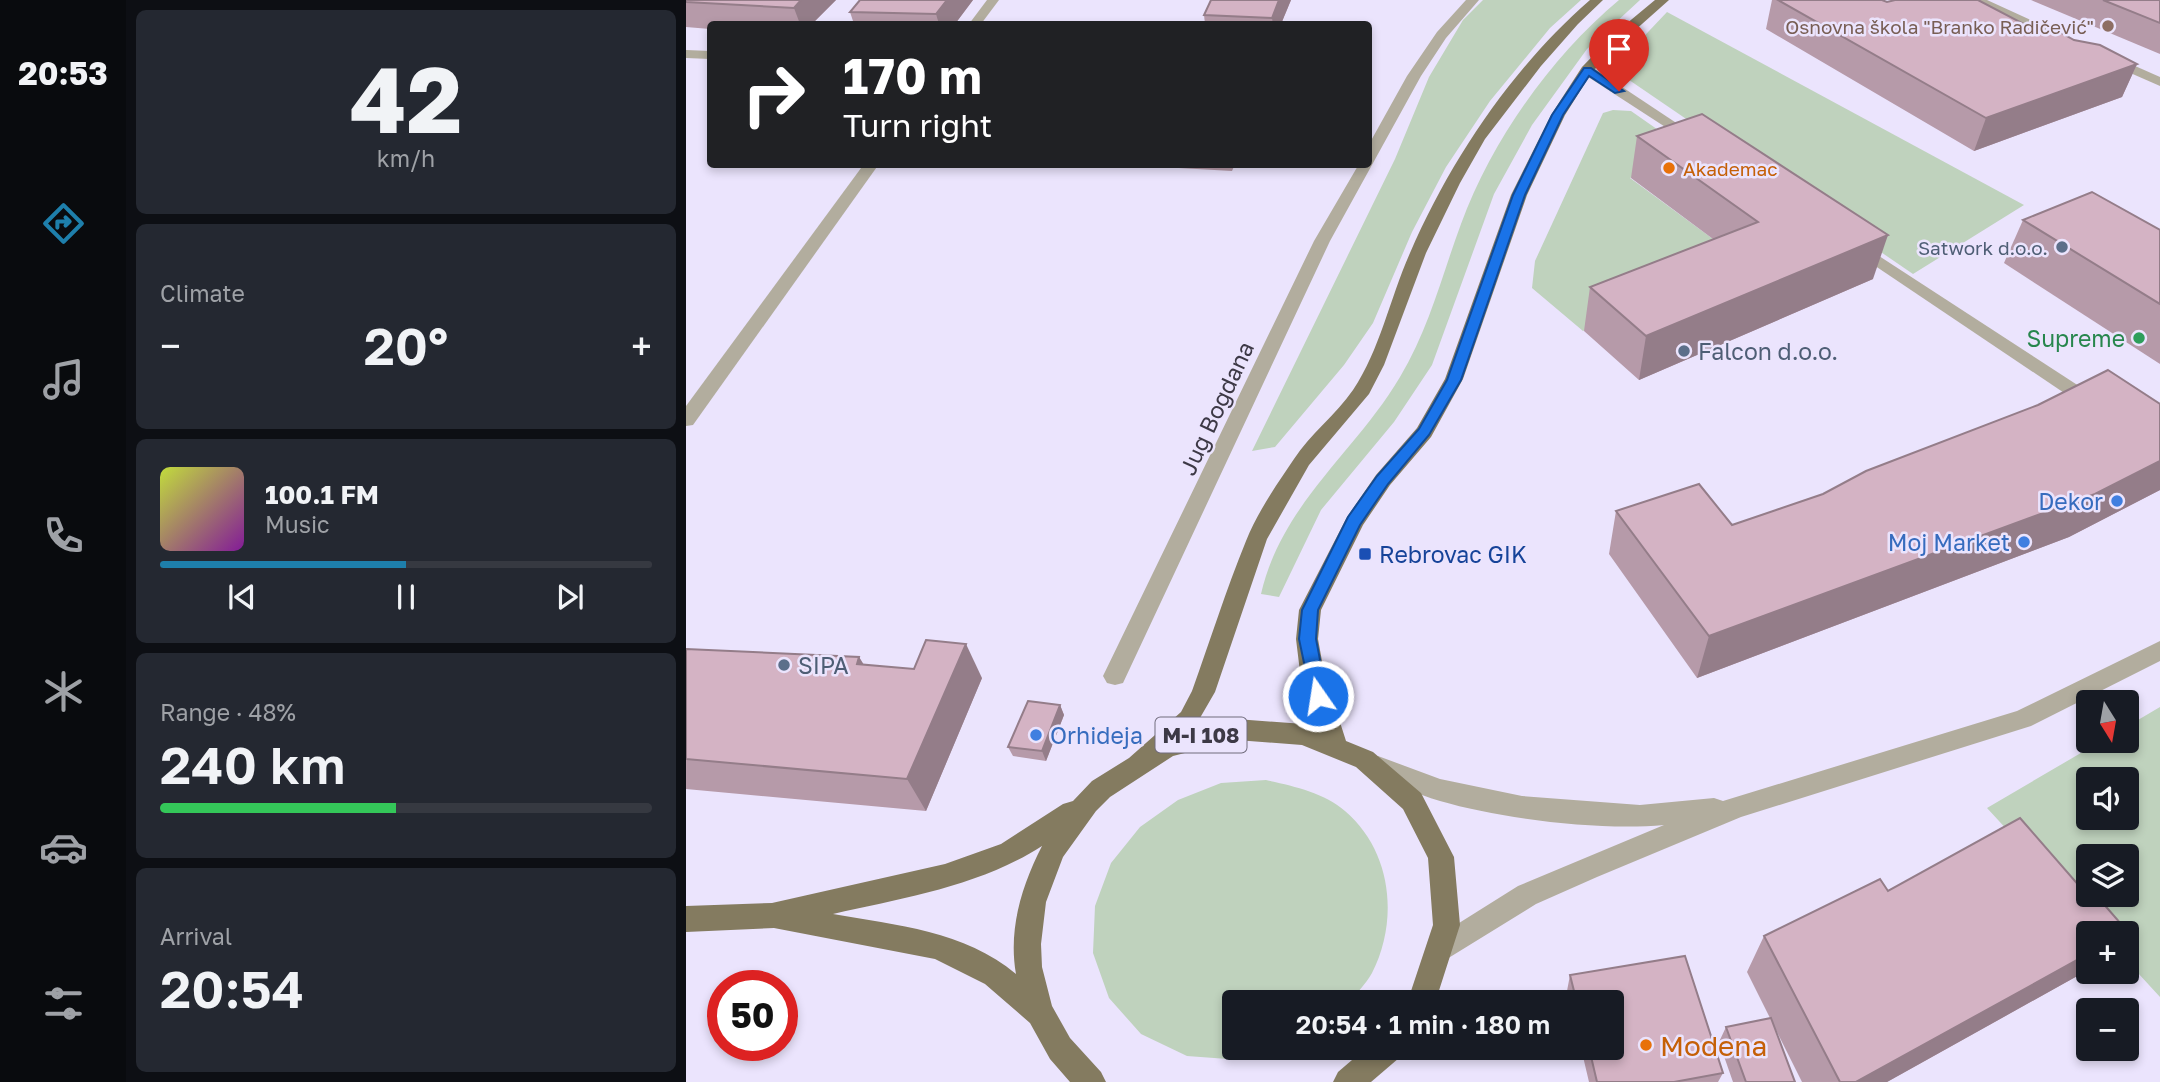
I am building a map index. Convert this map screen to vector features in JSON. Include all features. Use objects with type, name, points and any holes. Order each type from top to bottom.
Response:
[{"type":"main road","points":[[1140,761],[1189,719],[1194,710],[1262,530],[1302,461],[1360,394],[1375,365],[1418,253],[1452,183],[1478,138],[1536,62],[1573,21],[1597,0]]},
{"type":"main road","points":[[1334,742],[1312,672],[1307,639],[1310,610],[1354,522],[1383,480],[1424,432],[1454,380],[1519,195],[1558,115],[1587,70],[1619,37],[1663,0]]},
{"type":"main road","name":"M-I 108","points":[[686,919],[772,916],[945,876],[1009,853],[1088,801],[1113,779],[1140,761],[1193,738],[1237,729],[1270,728],[1303,733],[1334,742],[1378,767],[1403,789],[1416,806],[1437,845],[1445,878],[1447,914],[1442,949],[1426,990]]},
{"type":"main road","name":"M-I 108","points":[[1088,801],[1064,830],[1032,900],[1027,950],[1029,975],[1039,1012],[1055,1043],[1076,1069],[1091,1082]]},
{"type":"main road","name":"M-I 108","points":[[772,916],[938,946],[995,974],[1039,1012]]},
{"type":"main road","points":[[1348,1082],[1375,1060]]},
{"type":"street","points":[[977,21],[993,0]]},
{"type":"street","name":"Jug Bogdana","points":[[1372,155],[1433,44],[1473,0]]},
{"type":"street","points":[[1977,0],[2160,82]]},
{"type":"street","points":[[686,54],[707,55]]},
{"type":"street","points":[[1587,70],[1712,152]]},
{"type":"street","points":[[686,419],[869,168]]},
{"type":"street","name":"Jug Bogdana","points":[[1115,676],[1322,241],[1365,168]]},
{"type":"street","points":[[1839,235],[2115,419]]},
{"type":"street","points":[[1442,949],[1527,895],[1737,807],[2023,719],[2160,650]]},
{"type":"street","points":[[1378,767],[1440,790],[1522,807],[1640,817],[1737,807]]},
{"type":"green space","points":[[1483,0],[1581,0],[1550,28],[1490,101],[1446,167],[1412,232],[1373,323],[1344,365],[1275,447],[1252,451],[1395,159],[1429,77],[1463,20]]},
{"type":"green space","points":[[1619,0],[1640,0],[1587,49],[1532,125],[1494,194],[1432,365],[1394,422],[1321,510],[1279,597],[1261,594],[1271,562],[1302,505],[1382,404],[1410,359],[1427,321],[1474,193],[1507,131],[1547,74],[1570,47]]},
{"type":"green space","points":[[1667,12],[2024,205],[1913,274],[1613,69]]},
{"type":"green space","points":[[1613,110],[1631,111],[1694,155],[1630,178],[1747,264],[1583,331],[1532,288],[1535,261],[1603,113]]},
{"type":"green space","points":[[2160,707],[2160,997],[2139,974],[2139,921],[2091,921],[2078,907],[2139,907],[2139,844],[2076,844],[2076,905],[1987,808],[2081,753],[2139,753],[2139,719]]},
{"type":"green space","points":[[1266,780],[1307,791],[1336,804],[1361,827],[1373,846],[1386,887],[1388,909],[1381,952],[1370,977],[1360,990],[1222,990],[1222,1059],[1187,1056],[1141,1034],[1109,998],[1093,953],[1095,906],[1111,863],[1140,827],[1178,800],[1221,783]]},
{"type":"building","points":[[686,0],[801,0],[794,8]]},
{"type":"building","points":[[860,0],[947,0],[936,14],[850,12]]},
{"type":"building","points":[[1211,0],[1279,0],[1272,18],[1204,15]]},
{"type":"building","points":[[1778,0],[1978,0],[2039,32],[2056,30],[2074,40],[2100,45],[2137,64],[1986,118]]},
{"type":"building","points":[[2103,0],[2160,0],[2160,23]]},
{"type":"building","points":[[1702,114],[1888,235],[1646,336],[1590,287],[1758,222],[1637,136]]},
{"type":"building","points":[[2092,192],[2160,230],[2160,304],[2023,220]]},
{"type":"building","points":[[2108,370],[2160,404],[2160,461],[2095,494],[1709,636],[1616,511],[1699,484],[1732,525],[1823,494],[1866,471],[2038,405]]},
{"type":"building","points":[[926,640],[966,644],[907,779],[686,759],[686,649],[859,657],[857,664],[914,669]]},
{"type":"building","points":[[1028,701],[1060,705],[1042,751],[1008,747]]},
{"type":"building","points":[[2020,818],[2076,882],[2076,907],[2106,907],[2118,921],[2076,921],[2076,961],[1856,1082],[1840,1082],[1764,936],[1880,879],[1888,891]]},
{"type":"building","points":[[1685,956],[1723,1073],[1674,1082],[1597,1082],[1592,1060],[1624,1060],[1624,990],[1574,990],[1570,975]]},
{"type":"building","points":[[1771,1018],[1795,1082],[1746,1082],[1726,1027]]},
{"type":"place","name":"Osnovna škola \"Branko Radičević\"","points":[[2108,26]]},
{"type":"place","name":"Akademac","points":[[1669,168]]},
{"type":"place","name":"Satwork d.o.o.","points":[[2062,247]]},
{"type":"place","name":"Supreme","points":[[2139,338]]},
{"type":"place","name":"Falcon d.o.o.","points":[[1684,351]]},
{"type":"place","name":"Dekor","points":[[2117,501]]},
{"type":"place","name":"Moj Market","points":[[2024,542]]},
{"type":"place","name":"Rebrovac GIK","points":[[1365,554]]},
{"type":"place","name":"SIPA","points":[[784,665]]},
{"type":"place","name":"Orhideja","points":[[1036,735]]},
{"type":"place","name":"Modena","points":[[1646,1045]]},
{"type":"route","points":[[1318,696],[1307,639],[1310,610],[1338,550],[1383,480],[1424,432],[1454,380],[1519,195],[1558,115],[1587,70],[1619,91]]}]
